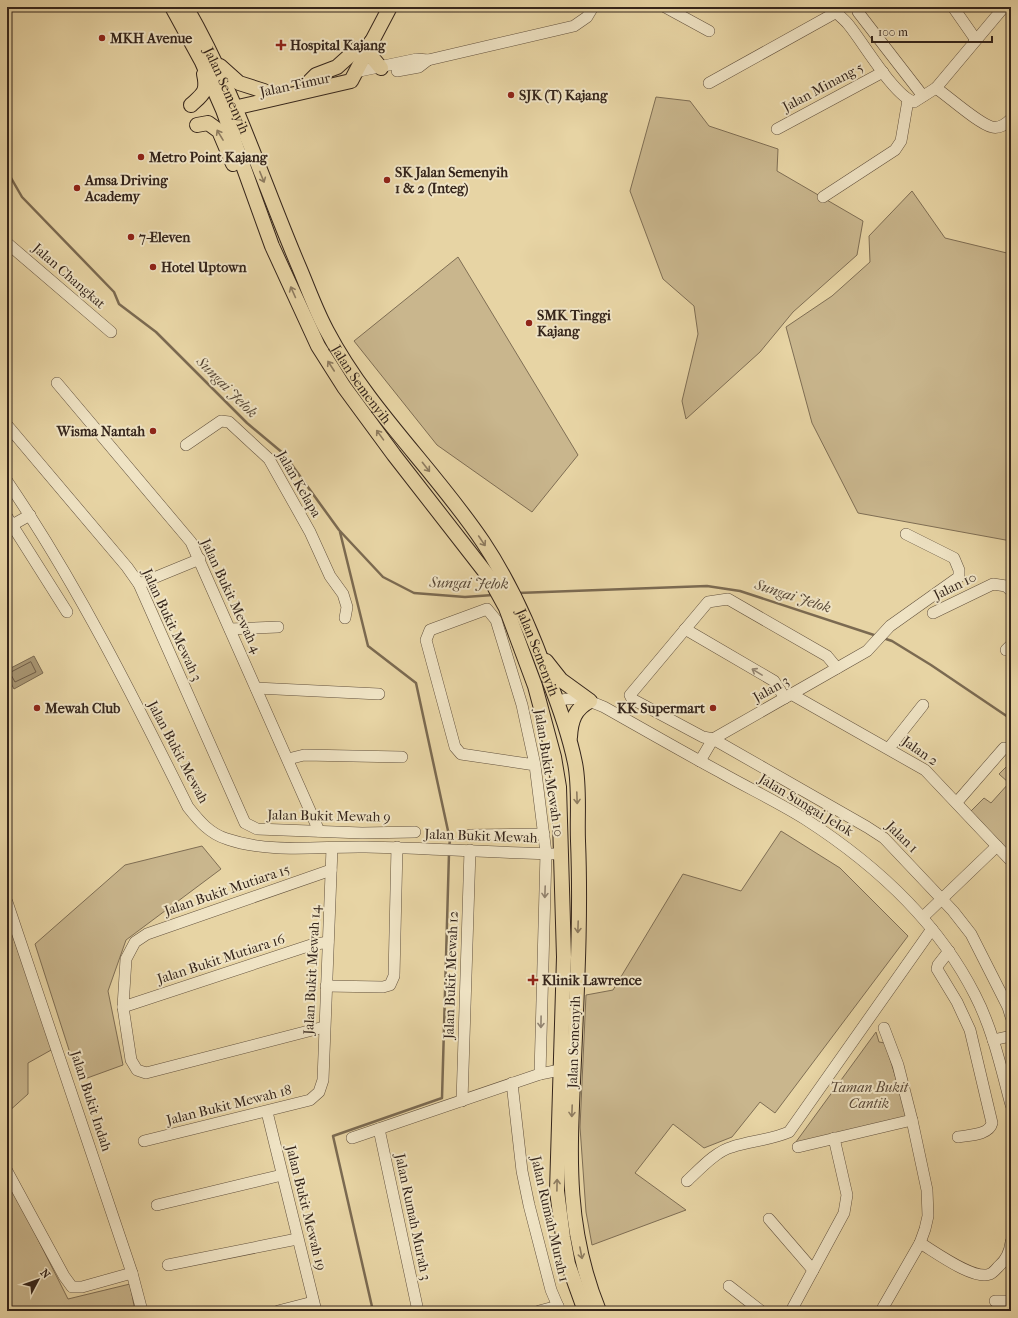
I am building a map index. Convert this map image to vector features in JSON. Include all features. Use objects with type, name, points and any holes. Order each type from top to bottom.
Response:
[{"type":"main road","name":"Jalan Semenyih","points":[[172,7],[209,62]]},
{"type":"main road","name":"Jalan Semenyih","points":[[186,7],[227,106],[272,246],[318,346],[344,387],[394,455],[492,574],[520,604],[557,701],[576,770],[579,907],[570,1159],[573,1215],[587,1282],[599,1311]]},
{"type":"main road","name":"Jalan Timur","points":[[347,78],[357,49],[379,7]]},
{"type":"main road","points":[[347,78],[371,42],[390,7]]},
{"type":"main road","points":[[371,42],[371,56],[381,68]]},
{"type":"main road","points":[[310,81],[316,75],[337,67],[357,49]]},
{"type":"main road","points":[[191,106],[204,94],[209,62],[239,83],[265,96],[249,112],[247,141]]},
{"type":"main road","name":"Jalan Timur","points":[[265,96],[310,81],[347,78]]},
{"type":"main road","name":"Jalan Timur","points":[[227,106],[347,78]]},
{"type":"main road","name":"Jalan Semenyih","points":[[227,106],[247,141],[325,328],[342,357],[374,405],[462,513],[492,574],[514,627],[535,686],[554,757],[559,787],[564,957],[557,1191],[562,1237],[568,1264],[585,1311]]},
{"type":"main road","points":[[197,125],[208,123],[219,131],[272,246]]},
{"type":"main road","points":[[394,455],[411,468],[447,512],[452,516],[462,513]]},
{"type":"main road","points":[[514,627],[523,638],[545,690],[557,701],[550,708],[557,748],[554,757]]},
{"type":"main road","points":[[538,650],[561,680],[590,701],[581,706],[575,713],[570,725],[570,745]]},
{"type":"main road","points":[[577,826],[570,845],[561,854],[568,857],[571,863],[574,874],[576,902],[579,907]]},
{"type":"street","points":[[347,78],[417,59],[428,60],[574,26],[587,17],[593,7]]},
{"type":"street","points":[[665,7],[709,31]]},
{"type":"street","points":[[679,15],[688,7]]},
{"type":"street","points":[[953,7],[976,40]]},
{"type":"street","points":[[823,197],[895,150],[901,141],[915,99],[936,88],[1004,7]]},
{"type":"street","points":[[709,83],[833,10],[847,23],[895,87],[915,99]]},
{"type":"street","points":[[858,12],[915,99]]},
{"type":"street","points":[[347,78],[418,67],[428,60]]},
{"type":"street","name":"Jalan Minang 5","points":[[777,129],[883,72]]},
{"type":"street","points":[[936,88],[984,124],[993,128],[1002,127],[1010,120]]},
{"type":"street","name":"Jalan Changkat","points":[[7,243],[111,332]]},
{"type":"street","name":"Jalan Bukit Mewah 4","points":[[57,382],[185,534],[200,559],[319,831]]},
{"type":"street","name":"Jalan Kelapa","points":[[186,445],[221,421],[229,422],[269,459],[310,532],[330,576],[343,594],[347,607],[346,618]]},
{"type":"street","name":"Jalan Bukit Mewah 3","points":[[7,424],[127,567],[139,584],[245,823]]},
{"type":"street","name":"Jalan Bukit Mewah","points":[[7,481],[30,515],[86,609],[188,807],[203,826],[225,839],[251,846],[332,848],[397,847],[438,850],[561,854]]},
{"type":"street","points":[[30,515],[9,523],[67,612]]},
{"type":"street","name":"Jalan 3","points":[[700,761],[713,739],[867,651],[890,626],[959,577],[959,570],[954,558],[906,534]]},
{"type":"street","points":[[139,584],[200,559]]},
{"type":"street","name":"Jalan 10","points":[[933,613],[992,584],[1006,586],[1011,591]]},
{"type":"street","points":[[788,696],[774,682],[686,629],[708,602],[728,600],[827,656],[837,668]]},
{"type":"street","name":"Jalan Bukit Mewah 10","points":[[535,764],[461,754],[455,748],[426,640],[430,630],[487,609],[496,620],[522,706],[535,764],[546,853],[540,1074]]},
{"type":"street","points":[[230,629],[278,627]]},
{"type":"street","name":"Jalan 1","points":[[686,629],[630,695],[632,698],[697,734],[713,739],[884,838],[942,899],[971,934],[1008,1007],[1011,1018]]},
{"type":"street","points":[[256,688],[379,694]]},
{"type":"street","name":"Jalan 2","points":[[788,696],[889,748],[925,770],[957,802],[1011,861]]},
{"type":"street","name":"Jalan Sungai Jelok","points":[[557,701],[572,697],[590,701],[618,715],[804,818],[852,851],[892,885],[923,918],[950,951],[976,996],[993,1040],[1011,1105]]},
{"type":"street","points":[[889,748],[923,705]]},
{"type":"street","points":[[957,802],[1004,748]]},
{"type":"street","points":[[288,759],[304,755],[402,757]]},
{"type":"street","name":"Jalan Bukit Mewah 9","points":[[245,823],[257,829],[362,833],[415,832]]},
{"type":"street","points":[[362,833],[362,847]]},
{"type":"street","points":[[470,835],[544,834]]},
{"type":"street","points":[[923,918],[997,846]]},
{"type":"street","points":[[326,986],[383,987],[390,985],[394,976],[397,847]]},
{"type":"street","name":"Jalan Bukit Mewah 14","points":[[319,1092],[323,1080],[332,848]]},
{"type":"street","name":"Jalan Bukit Mewah 12","points":[[462,1101],[464,850]]},
{"type":"street","name":"Jalan Bukit Mutiara 15","points":[[123,1007],[126,959],[135,942],[146,934],[331,870]]},
{"type":"street","name":"Jalan Bukit Indah","points":[[7,902],[132,1273],[142,1311]]},
{"type":"street","points":[[687,1181],[704,1164],[730,1147],[776,1137],[789,1132],[932,929]]},
{"type":"street","name":"Jalan Bukit Mutiara 16","points":[[123,1007],[311,945],[328,942]]},
{"type":"street","points":[[950,951],[938,965],[937,969],[957,1002],[970,1030],[992,1123],[991,1128],[987,1131],[958,1137]]},
{"type":"street","points":[[123,1007],[130,1060],[137,1070],[146,1073],[324,1028]]},
{"type":"street","points":[[881,1311],[920,1243],[928,1216],[927,1190],[912,1120],[898,1065],[884,1028]]},
{"type":"street","points":[[993,1040],[1011,1036]]},
{"type":"street","points":[[352,1138],[512,1083],[540,1074],[560,1070]]},
{"type":"street","name":"Jalan Rumah Murah 1","points":[[512,1083],[522,1171],[551,1290],[559,1309]]},
{"type":"street","name":"Jalan Bukit Mewah 18","points":[[144,1141],[267,1112],[310,1100],[319,1092]]},
{"type":"street","name":"Jalan Bukit Mewah 19","points":[[267,1112],[314,1306]]},
{"type":"street","points":[[798,1147],[912,1120]]},
{"type":"street","name":"Jalan Rumah Murah 3","points":[[379,1129],[418,1311]]},
{"type":"street","points":[[791,1311],[844,1212],[847,1195],[834,1138]]},
{"type":"street","points":[[7,1171],[64,1276],[72,1287],[82,1286],[132,1273]]},
{"type":"street","points":[[157,1205],[282,1175]]},
{"type":"street","points":[[769,1219],[813,1270]]},
{"type":"street","points":[[168,1265],[298,1239]]},
{"type":"street","points":[[920,1243],[971,1273],[982,1276],[990,1274],[1002,1263],[1010,1249],[1011,1242]]},
{"type":"street","points":[[730,1286],[761,1311]]},
{"type":"street","points":[[995,1301],[1011,1301]]},
{"type":"street","points":[[278,1311],[314,1306]]},
{"type":"street","points":[[539,1311],[559,1309]]},
{"type":"green space","points":[[656,97],[690,101],[709,126],[778,149],[777,171],[863,221],[857,255],[793,312],[760,352],[686,419],[682,401],[698,334],[694,306],[663,279],[630,191]]},
{"type":"green space","points":[[912,191],[945,238],[1011,254],[1011,541],[858,513],[812,423],[786,327],[832,296],[870,262],[869,236]]},
{"type":"green space","points":[[458,257],[578,455],[532,512],[437,445],[354,341]]},
{"type":"green space","points":[[1011,762],[1011,854],[971,811],[984,798],[991,803],[1009,783],[999,774]]},
{"type":"green space","points":[[781,831],[840,868],[908,936],[775,1113],[760,1102],[732,1137],[704,1148],[673,1124],[635,1173],[686,1210],[592,1245],[586,1212],[580,1127],[586,995],[613,990],[683,874],[741,891]]},
{"type":"green space","points":[[202,846],[221,869],[126,940],[108,991],[123,1065],[79,1081],[35,944],[125,865]]},
{"type":"green space","points":[[10,928],[53,1049],[28,1063],[28,1094],[7,1113],[7,930]]},
{"type":"green space","name":"Taman Bukit Cantik","points":[[876,1032],[879,1042],[885,1043],[908,1117],[793,1146]]},
{"type":"green space","points":[[7,1178],[68,1299],[130,1284],[135,1311],[7,1311]]},
{"type":"water","points":[[34,656],[43,673],[14,689],[7,676],[7,670]]},
{"type":"waterway","name":"Sungai Jelok","points":[[7,171],[22,197],[114,292],[119,304],[156,332],[247,423],[284,454],[339,530],[383,577],[414,593],[465,597],[493,595]]},
{"type":"waterway","points":[[340,532],[368,646],[416,683],[450,840],[449,848]]},
{"type":"waterway","name":"Sungai Jelok","points":[[518,593],[707,586],[740,591],[877,636]]},
{"type":"waterway","name":"Sungai Jelok","points":[[883,638],[892,641],[931,665],[1011,719]]},
{"type":"waterway","points":[[373,1311],[333,1136],[442,1098],[449,853]]},
{"type":"place","name":"MKH Avenue","points":[[102,38]]},
{"type":"place","name":"Hospital Kajang","points":[[281,45]]},
{"type":"place","name":"SJK (T) Kajang","points":[[511,95]]},
{"type":"place","name":"Metro Point Kajang","points":[[141,157]]},
{"type":"place","name":"SK Jalan Semenyih 1 & 2 (Integ)","points":[[387,180]]},
{"type":"place","name":"Amsa Driving Academy","points":[[77,188]]},
{"type":"place","name":"7-Eleven","points":[[131,237]]},
{"type":"place","name":"Hotel Uptown","points":[[153,267]]},
{"type":"place","name":"SMK Tinggi Kajang","points":[[529,323]]},
{"type":"place","name":"Wisma Nantah","points":[[153,431]]},
{"type":"place","name":"Mewah Club","points":[[37,708]]},
{"type":"place","name":"KK Supermart","points":[[713,708]]},
{"type":"place","name":"Klinik Lawrence","points":[[533,980]]}]
